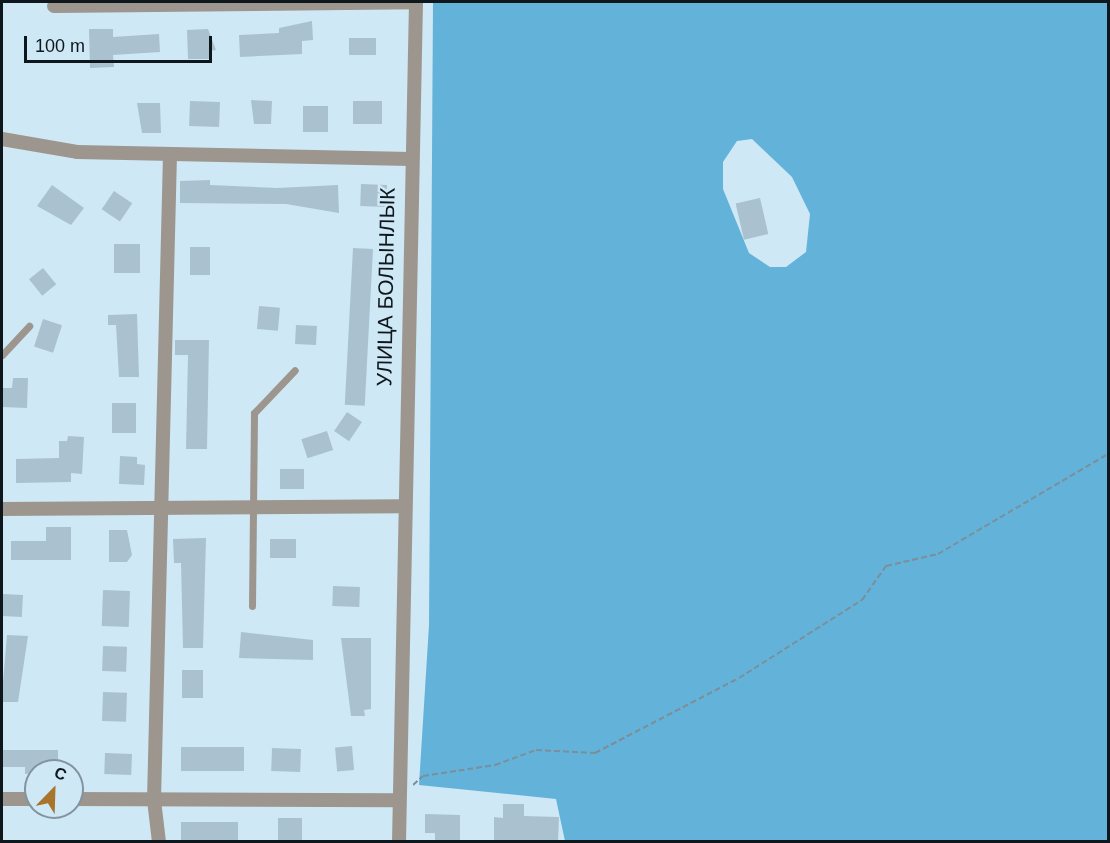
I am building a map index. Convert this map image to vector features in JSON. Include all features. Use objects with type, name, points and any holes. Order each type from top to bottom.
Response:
[{"type":"street","points":[[54,6],[416,2]]},
{"type":"street","name":"УЛИЦА БОЛЫНЛЫК","points":[[399,842],[403,506],[416,2]]},
{"type":"street","points":[[2,139],[77,152],[170,156],[411,159]]},
{"type":"street","points":[[159,842],[154,800],[170,156]]},
{"type":"street","points":[[2,509],[403,506]]},
{"type":"street","points":[[2,799],[24,799]]},
{"type":"street","points":[[84,799],[398,800]]},
{"type":"lane","points":[[2,355],[29,326]]},
{"type":"lane","points":[[252,606],[250,508],[254,413],[295,370]]},
{"type":"path","points":[[398,800],[423,776],[495,765],[536,750],[596,753],[739,678],[862,600],[886,566],[938,554],[1108,454]]},
{"type":"shaded area","points":[[433,2],[1108,2],[1108,841],[565,841],[556,799],[419,785],[429,625]],"holes":[[[752,139],[792,177],[810,214],[806,252],[786,267],[770,267],[749,253],[723,189],[723,162],[737,141]]]},
{"type":"building","points":[[312,21],[313,40],[302,41],[302,54],[240,57],[239,35],[279,33],[279,28]]},
{"type":"building","points":[[89,29],[113,29],[113,37],[159,34],[160,52],[113,55],[114,67],[90,68]]},
{"type":"building","points":[[208,29],[216,50],[209,51],[209,59],[188,59],[187,30]]},
{"type":"building","points":[[349,38],[376,38],[376,55],[349,55]]},
{"type":"building","points":[[251,100],[272,101],[271,124],[254,124]]},
{"type":"building","points":[[190,101],[220,102],[219,127],[189,126]]},
{"type":"building","points":[[353,101],[382,101],[382,124],[353,124]]},
{"type":"building","points":[[137,103],[160,103],[161,133],[142,133]]},
{"type":"building","points":[[303,106],[328,106],[328,132],[303,132]]},
{"type":"building","points":[[210,180],[210,185],[277,188],[338,185],[339,213],[286,204],[180,203],[180,181]]},
{"type":"building","points":[[361,184],[387,185],[386,207],[360,206]]},
{"type":"building","points":[[52,185],[84,208],[71,225],[37,206]]},
{"type":"building","points":[[114,191],[132,203],[120,222],[102,209]]},
{"type":"building","points":[[760,198],[768,234],[744,240],[736,204]]},
{"type":"building","points":[[114,244],[140,244],[140,273],[114,273]]},
{"type":"building","points":[[190,247],[210,247],[210,275],[190,275]]},
{"type":"building","points":[[353,248],[373,249],[365,406],[345,405]]},
{"type":"building","points":[[43,268],[56,284],[42,296],[29,279]]},
{"type":"building","points":[[259,306],[280,308],[278,331],[257,329]]},
{"type":"building","points":[[137,314],[139,377],[119,377],[116,325],[108,325],[108,315]]},
{"type":"building","points":[[43,319],[62,325],[53,353],[34,347]]},
{"type":"building","points":[[296,325],[317,326],[316,345],[295,344]]},
{"type":"building","points":[[175,340],[209,340],[207,449],[186,449],[188,355],[175,355]]},
{"type":"building","points":[[13,378],[28,378],[27,408],[2,407],[2,388],[12,388]]},
{"type":"building","points":[[112,403],[136,403],[136,433],[112,433]]},
{"type":"building","points":[[347,412],[362,422],[349,441],[334,431]]},
{"type":"building","points":[[327,431],[333,450],[308,458],[301,439]]},
{"type":"building","points":[[68,436],[84,437],[82,474],[71,473],[71,482],[16,483],[16,459],[59,458],[59,441],[67,441]]},
{"type":"building","points":[[120,456],[137,457],[137,464],[145,465],[144,485],[119,484]]},
{"type":"building","points":[[280,469],[304,469],[304,489],[280,489]]},
{"type":"building","points":[[46,527],[71,527],[71,560],[11,560],[11,541],[46,541]]},
{"type":"building","points":[[109,530],[127,530],[132,555],[127,562],[109,562]]},
{"type":"building","points":[[206,538],[203,648],[183,648],[181,563],[174,563],[173,539]]},
{"type":"building","points":[[270,539],[296,539],[296,558],[270,558]]},
{"type":"building","points":[[333,586],[360,587],[359,607],[332,606]]},
{"type":"building","points":[[103,590],[130,591],[129,627],[102,626]]},
{"type":"building","points":[[3,594],[23,595],[22,617],[2,616]]},
{"type":"building","points":[[241,632],[313,640],[313,660],[239,658]]},
{"type":"building","points":[[7,635],[28,636],[18,702],[3,702]]},
{"type":"building","points":[[341,638],[371,638],[371,709],[364,710],[365,716],[351,716]]},
{"type":"building","points":[[103,646],[127,647],[126,672],[102,671]]},
{"type":"building","points":[[182,670],[203,670],[203,698],[182,698]]},
{"type":"building","points":[[103,692],[127,693],[126,722],[102,721]]},
{"type":"building","points":[[352,746],[354,770],[337,771],[335,747]]},
{"type":"building","points":[[181,747],[244,747],[244,771],[181,771]]},
{"type":"building","points":[[272,748],[301,749],[300,772],[271,771]]},
{"type":"building","points":[[2,750],[58,750],[58,759],[24,759],[24,767],[2,767]]},
{"type":"building","points":[[105,753],[132,754],[131,775],[104,774]]},
{"type":"building","points":[[503,804],[524,804],[524,816],[559,817],[558,842],[494,841],[494,817],[503,818]]},
{"type":"building","points":[[425,814],[460,815],[460,842],[435,842],[435,833],[425,833]]},
{"type":"building","points":[[278,818],[302,818],[302,842],[278,842]]},
{"type":"building","points":[[181,822],[238,822],[238,842],[181,842]]}]
